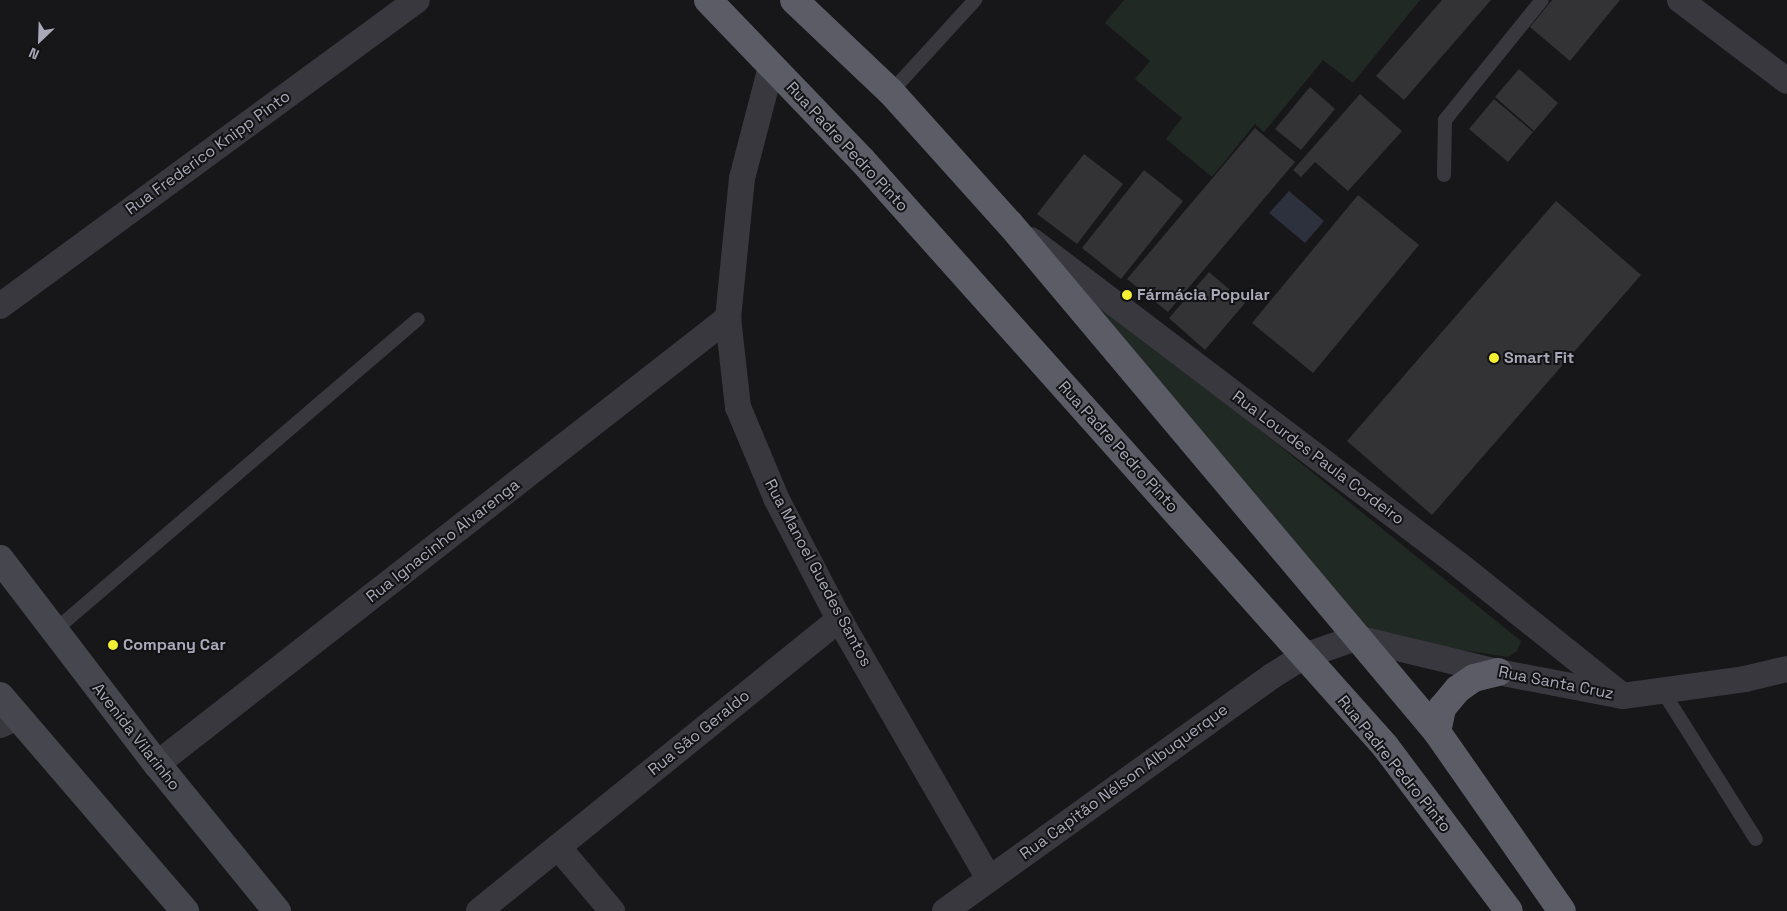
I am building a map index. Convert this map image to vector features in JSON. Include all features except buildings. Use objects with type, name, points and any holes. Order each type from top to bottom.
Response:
[{"type":"highway","name":"Rua Padre Pedro Pinto","points":[[708,0],[862,160],[1384,746],[1509,911]]},
{"type":"highway","points":[[794,0],[891,92],[1010,224],[1436,732],[1562,911]]},
{"type":"highway","points":[[1436,732],[1442,708],[1458,689],[1474,678],[1498,672]]},
{"type":"main road","name":"Avenida Vilarinho","points":[[0,559],[157,764],[277,911]]},
{"type":"main road","points":[[5,713],[185,911]]},
{"type":"street","name":"Rua Frederico Knipp Pinto","points":[[0,306],[417,0]]},
{"type":"street","points":[[1680,0],[1787,81]]},
{"type":"street","name":"Rua Manoel Guedes Santos","points":[[771,67],[742,178],[728,318],[738,407],[776,498],[839,619],[989,879]]},
{"type":"street","name":"Rua Lourdes Paula Cordeiro","points":[[1010,224],[1458,564],[1623,696]]},
{"type":"street","name":"Rua Ignacinho Alvarenga","points":[[157,764],[728,318]]},
{"type":"street","name":"Rua São Geraldo","points":[[479,911],[839,619]]},
{"type":"street","name":"Rua Capitão Nélson Albuquerque","points":[[945,911],[1304,656],[1356,638]]},
{"type":"street","name":"Rua Santa Cruz","points":[[1356,638],[1498,672],[1623,696],[1745,679],[1787,669]]},
{"type":"street","points":[[558,847],[612,911]]},
{"type":"lane","points":[[891,92],[975,0]]},
{"type":"lane","points":[[1444,175],[1445,120],[1542,0]]},
{"type":"lane","points":[[54,631],[418,319]]},
{"type":"lane","points":[[1662,690],[1756,840]]},
{"type":"shaded area","points":[[1124,0],[1420,0],[1353,83],[1323,60],[1264,132],[1255,124],[1212,177],[1166,139],[1182,118],[1135,79],[1150,61],[1105,23]]},
{"type":"shaded area","points":[[1041,253],[1521,641],[1517,651],[1508,657],[1373,637]]},
{"type":"water","points":[[1289,191],[1324,221],[1305,243],[1269,213]]},
{"type":"place","name":"Fármácia Popular","points":[[1127,295]]},
{"type":"place","name":"Smart Fit","points":[[1494,358]]},
{"type":"place","name":"Company Car","points":[[113,645]]}]
